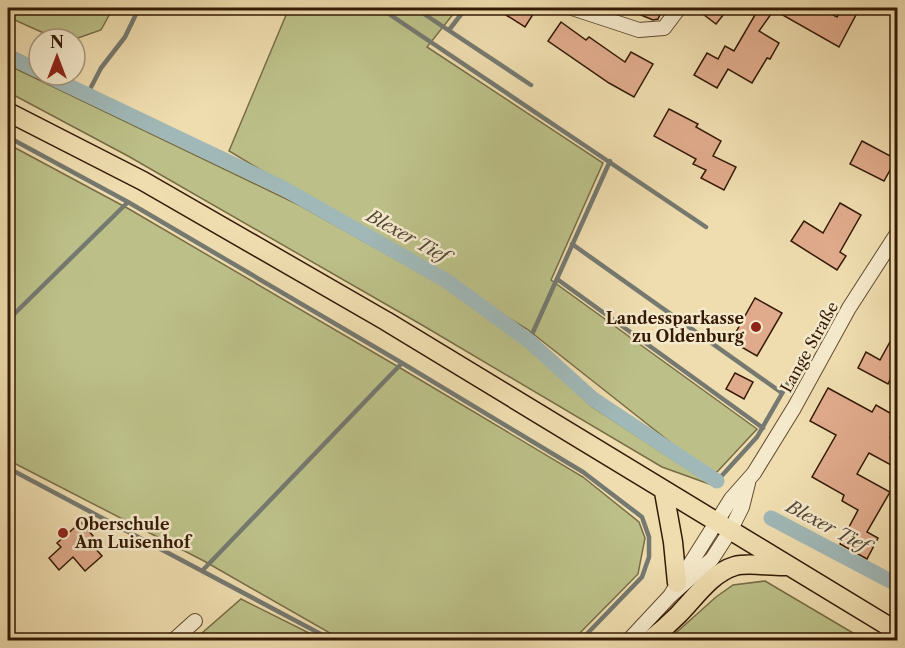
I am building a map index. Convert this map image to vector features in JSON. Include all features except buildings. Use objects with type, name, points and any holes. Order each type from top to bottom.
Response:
[{"type":"main road","points":[[8,112],[143,182],[386,321],[897,632]]},
{"type":"main road","points":[[664,492],[673,542],[673,590]]},
{"type":"main road","points":[[650,640],[706,585],[730,568],[737,565],[787,566]]},
{"type":"street","points":[[572,8],[639,30],[664,28],[679,8]]},
{"type":"street","name":"Lange Straße","points":[[628,640],[673,590],[723,526],[730,499],[749,478],[794,408],[849,308],[897,232]]},
{"type":"street","points":[[174,640],[195,621]]},
{"type":"green space","points":[[8,8],[113,8],[101,30],[87,35],[87,27],[30,27],[8,17]]},
{"type":"green space","points":[[289,8],[458,8],[427,47],[603,163],[551,280],[757,429],[717,472],[708,472],[527,329],[229,151]]},
{"type":"green space","points":[[8,65],[27,74],[27,87],[54,87],[301,206],[440,284],[520,340],[591,406],[712,485],[662,467],[422,325],[128,156],[8,92]]},
{"type":"green space","points":[[8,144],[129,209],[583,477],[639,522],[645,538],[638,574],[573,640],[342,640],[204,561],[8,460]]},
{"type":"green space","points":[[765,581],[865,640],[668,640],[716,597],[733,585]]},
{"type":"green space","points":[[241,599],[317,637],[314,640],[194,640]]},
{"type":"waterway","points":[[87,95],[101,68],[125,37],[139,8]]},
{"type":"waterway","points":[[380,8],[706,227]]},
{"type":"waterway","points":[[415,8],[531,85]]},
{"type":"waterway","points":[[449,30],[466,8]]},
{"type":"waterway","name":"Blexer Tief","points":[[8,56],[27,65]]},
{"type":"waterway","name":"Blexer Tief","points":[[71,87],[283,188],[447,281],[529,341],[593,399],[717,481]]},
{"type":"waterway","points":[[8,137],[128,202],[402,363],[583,472],[642,517],[649,537],[649,557],[642,577],[581,640]]},
{"type":"waterway","points":[[529,341],[610,161]]},
{"type":"waterway","points":[[8,320],[128,202]]},
{"type":"waterway","points":[[572,244],[782,393]]},
{"type":"waterway","points":[[557,279],[763,428]]},
{"type":"waterway","points":[[202,571],[402,363]]},
{"type":"waterway","points":[[717,481],[757,437],[799,364]]},
{"type":"waterway","points":[[8,468],[332,640]]},
{"type":"waterway","name":"Blexer Tief","points":[[771,518],[898,585]]},
{"type":"place","name":"Landessparkasse zu Oldenburg","points":[[756,327]]},
{"type":"place","name":"Oberschule Am Luisenhof","points":[[63,533]]}]
